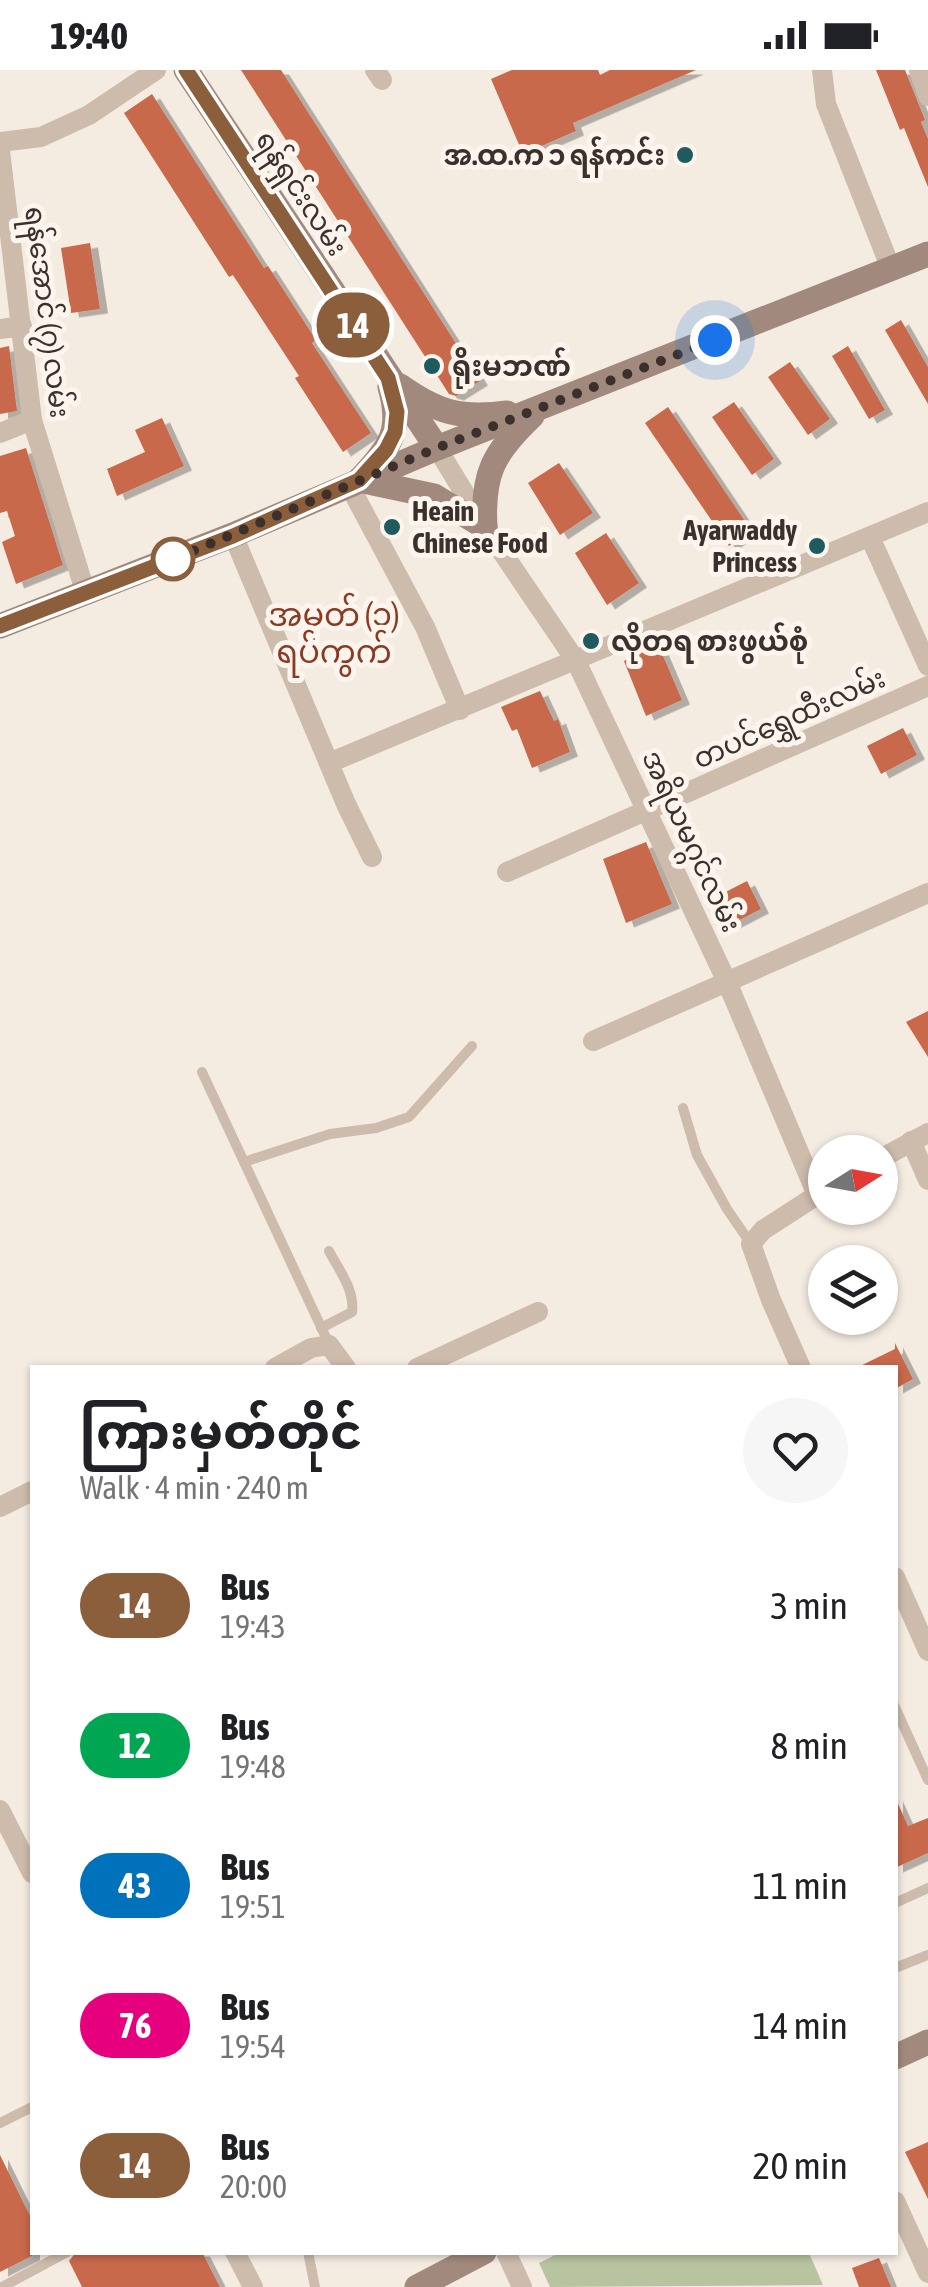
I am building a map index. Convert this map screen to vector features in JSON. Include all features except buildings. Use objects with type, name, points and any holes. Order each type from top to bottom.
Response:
[{"type":"main road","name":"ရန်ရှင်းလမ်း","points":[[190,71],[437,448]]},
{"type":"main road","points":[[0,626],[233,536],[437,448],[928,254]]},
{"type":"main road","points":[[388,378],[446,414],[474,416],[539,409]]},
{"type":"main road","points":[[354,483],[386,450],[395,432],[397,412],[388,378]]},
{"type":"main road","points":[[485,527],[484,488],[488,469],[539,409]]},
{"type":"main road","points":[[354,483],[434,496],[485,527]]},
{"type":"main road","points":[[898,2056],[928,2042]]},
{"type":"main road","points":[[417,2287],[478,2255]]},
{"type":"street","points":[[0,142],[41,137],[89,115],[156,70]]},
{"type":"street","points":[[822,70],[826,104],[890,270]]},
{"type":"street","points":[[919,70],[928,96]]},
{"type":"street","name":"ရန်အောင် (၇) လမ်း","points":[[0,151],[32,420],[86,594]]},
{"type":"street","points":[[0,329],[22,326]]},
{"type":"street","points":[[0,433],[32,420]]},
{"type":"street","name":"အရိယမဂ္ဂင်လမ်း","points":[[437,448],[576,661],[808,1163]]},
{"type":"street","points":[[354,483],[426,628],[460,710]]},
{"type":"street","points":[[329,762],[928,512]]},
{"type":"street","points":[[233,536],[372,857]]},
{"type":"street","points":[[870,537],[928,666]]},
{"type":"street","name":"တပင်ရွှေထီးလမ်း","points":[[507,872],[928,686]]},
{"type":"street","points":[[593,1041],[928,893]]},
{"type":"street","points":[[919,1137],[928,1180]]},
{"type":"street","points":[[800,1365],[752,1244],[763,1230],[808,1201]]},
{"type":"street","points":[[423,1365],[538,1312]]},
{"type":"street","points":[[280,1365],[325,1336],[344,1365]]},
{"type":"street","points":[[0,1506],[30,1492]]},
{"type":"street","points":[[898,1584],[928,1651]]},
{"type":"street","points":[[0,1810],[30,1869]]},
{"type":"street","points":[[898,2207],[928,2274]]},
{"type":"street","points":[[236,2255],[252,2287]]},
{"type":"street","points":[[507,2255],[522,2287]]},
{"type":"lane","points":[[244,1162],[330,1134],[376,1128],[409,1116],[472,1046]]},
{"type":"lane","points":[[202,1072],[325,1336],[352,1312],[353,1304],[350,1289],[329,1251]]},
{"type":"lane","points":[[683,1108],[697,1155],[726,1209],[752,1244]]},
{"type":"lane","points":[[898,1714],[928,1780]]},
{"type":"lane","points":[[898,1902],[928,1888]]},
{"type":"lane","points":[[898,1967],[928,1955]]},
{"type":"lane","points":[[0,2124],[30,2108]]},
{"type":"lane","points":[[2,2287],[61,2255]]},
{"type":"lane","points":[[309,2255],[315,2287]]},
{"type":"green space","points":[[555,2255],[810,2255],[823,2285],[550,2287],[539,2263]]},
{"type":"bus line","name":"14","points":[[0,626],[233,536],[359,480],[378,461],[395,432],[397,412],[388,378],[186,70]]},
{"type":"place","name":"အ.ထ.က ၁ ရန်ကင်း","points":[[685,155]]},
{"type":"place","name":"ရိုးမဘဏ်","points":[[432,366]]},
{"type":"place","name":"Heain Chinese Food","points":[[392,527]]},
{"type":"place","name":"Ayarwaddy Princess","points":[[817,546]]},
{"type":"place","name":"လိုတရ စားဖွယ်စုံ","points":[[591,641]]},
{"type":"district","name":"အမှတ် (၁) ရပ်ကွက်","points":[[334,632]]},
{"type":"route","points":[[173,559],[167,562],[437,448],[715,340]]}]
